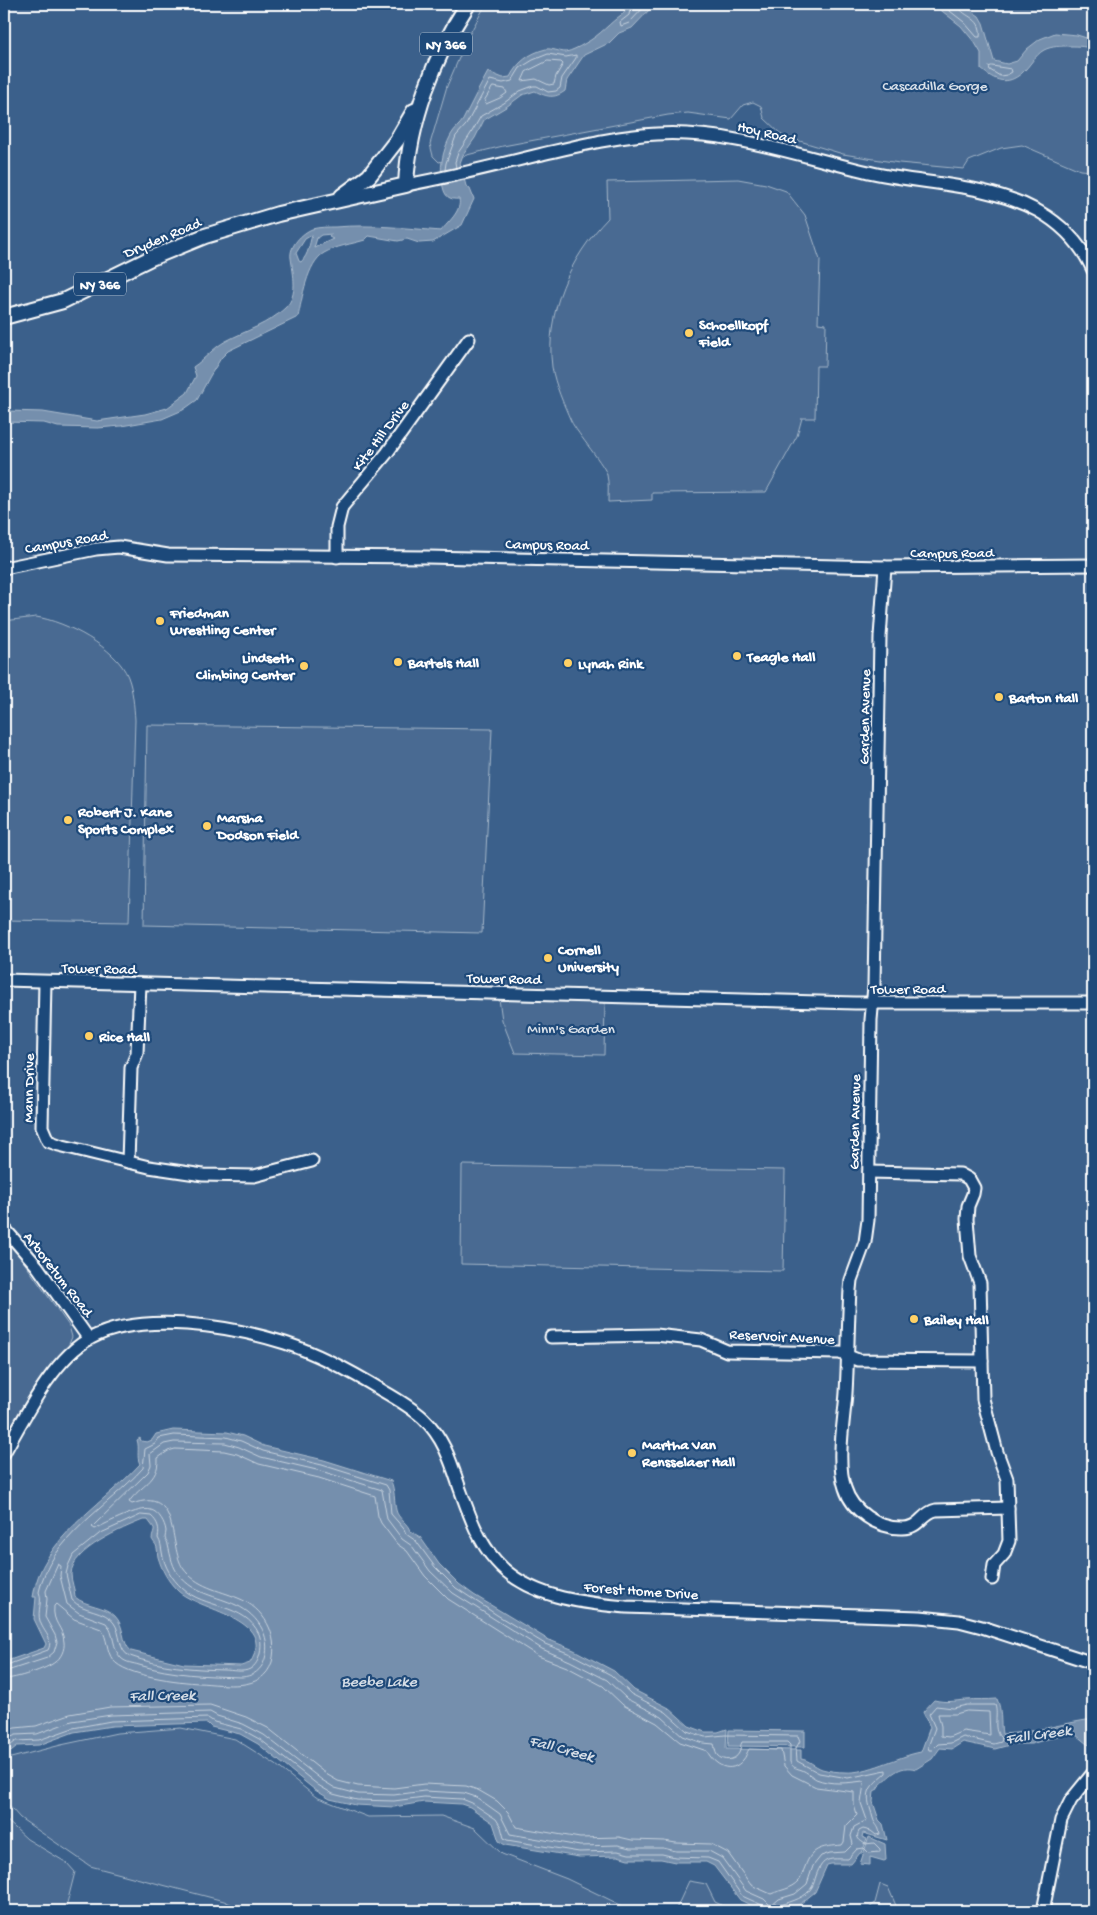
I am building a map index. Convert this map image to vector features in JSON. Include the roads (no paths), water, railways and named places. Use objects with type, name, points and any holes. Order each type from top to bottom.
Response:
[{"type":"main road","name":"Dryden Road","points":[[4,317],[63,301],[151,258],[205,236],[278,214],[406,185],[410,146],[428,87],[450,34],[468,4]]},
{"type":"main road","name":"Dryden Road","points":[[338,200],[369,176],[386,156],[428,87]]},
{"type":"street","name":"Hoy Road","points":[[406,185],[593,142],[635,136],[703,135],[746,141],[873,173],[958,185],[1000,195],[1053,220],[1067,231],[1078,244],[1093,270]]},
{"type":"street","name":"Kite Hill Drive","points":[[337,557],[337,528],[342,507],[387,453],[469,338]]},
{"type":"street","name":"Campus Road","points":[[4,568],[113,547],[168,555],[436,557],[885,567],[1093,565]]},
{"type":"street","name":"Garden Avenue","points":[[885,567],[880,637],[868,1220],[865,1242],[851,1280],[842,1472],[845,1488],[859,1510],[876,1522],[899,1528],[914,1526],[929,1513],[936,1510],[1008,1508]]},
{"type":"street","name":"Tower Road","points":[[4,980],[871,1003],[1093,1003]]},
{"type":"street","name":"Mann Drive","points":[[45,982],[42,1127],[48,1141],[128,1162],[177,1172],[254,1176],[312,1161]]},
{"type":"street","points":[[128,1162],[131,1068],[137,1053],[140,984]]},
{"type":"street","points":[[868,1172],[960,1174],[969,1179],[972,1184],[974,1191],[968,1206],[967,1219],[970,1256],[980,1282],[985,1409],[1001,1466],[1006,1476],[1008,1508],[1009,1541],[1004,1554],[994,1565],[992,1579]]},
{"type":"street","name":"Arboretum Road","points":[[4,1228],[37,1266],[89,1339]]},
{"type":"street","name":"Forest Home Drive","points":[[4,1453],[42,1388],[61,1364],[89,1339],[127,1326],[150,1323],[195,1325],[246,1334],[285,1343],[311,1353],[357,1375],[409,1407],[439,1435],[471,1518],[486,1547],[506,1571],[519,1580],[552,1595],[585,1602],[626,1607],[885,1615],[949,1620],[982,1627],[1093,1663]]},
{"type":"street","name":"Reservoir Avenue","points":[[551,1338],[656,1335],[701,1340],[727,1351],[840,1354],[858,1360],[982,1361]]},
{"type":"street","points":[[1043,1911],[1061,1820],[1071,1800],[1093,1773]]},
{"type":"water","points":[[626,4],[661,4],[652,7],[632,28],[619,33],[609,43],[584,55],[567,80],[565,91],[561,94],[547,96],[535,91],[522,95],[484,120],[460,163],[466,186],[470,189],[474,199],[462,225],[433,242],[419,243],[407,239],[398,241],[369,236],[365,240],[324,253],[318,258],[309,273],[298,317],[228,351],[221,358],[197,400],[183,410],[162,419],[98,428],[58,427],[44,423],[4,422],[4,412],[8,411],[43,412],[97,421],[145,414],[167,408],[187,393],[196,376],[193,367],[221,344],[257,327],[279,314],[285,308],[294,291],[292,249],[300,237],[312,229],[362,226],[441,231],[454,216],[459,203],[459,199],[450,198],[444,190],[441,173],[443,154],[451,135],[463,120],[488,72],[503,78],[510,77],[520,63],[540,51],[551,49],[566,52],[575,49],[595,37],[624,13]],"holes":[[[332,234],[329,237],[333,239],[314,248],[317,238],[321,235]],[[312,235],[307,253],[301,262],[296,253],[305,239]]]},
{"type":"water","points":[[933,4],[961,4],[979,16],[983,23],[994,61],[1007,64],[1017,61],[1027,49],[1040,39],[1055,33],[1077,35],[1093,40],[1093,50],[1079,46],[1050,48],[1041,52],[1017,77],[1006,81],[996,79],[981,69],[981,53],[961,26]]},
{"type":"water","name":"Beebe Lake","points":[[173,1430],[227,1432],[243,1436],[264,1446],[324,1460],[391,1481],[396,1510],[399,1516],[410,1531],[420,1537],[439,1564],[459,1584],[547,1639],[574,1650],[614,1671],[634,1690],[669,1708],[689,1726],[705,1732],[718,1732],[727,1729],[726,1749],[801,1750],[801,1759],[822,1769],[854,1772],[873,1768],[921,1752],[930,1727],[923,1712],[934,1700],[947,1702],[997,1699],[1002,1734],[1025,1732],[1093,1719],[1093,1746],[1087,1744],[1076,1735],[1064,1734],[1031,1744],[1013,1744],[995,1749],[963,1742],[952,1749],[940,1748],[932,1759],[916,1769],[905,1768],[895,1772],[874,1791],[873,1802],[879,1820],[883,1824],[887,1840],[863,1833],[862,1837],[867,1839],[862,1853],[851,1864],[827,1865],[815,1892],[800,1904],[790,1908],[763,1911],[740,1900],[714,1866],[706,1862],[628,1859],[618,1856],[579,1857],[505,1845],[499,1841],[493,1823],[470,1807],[461,1804],[424,1802],[394,1807],[356,1805],[330,1799],[315,1790],[258,1744],[240,1734],[211,1727],[207,1723],[112,1726],[74,1732],[39,1745],[17,1746],[11,1751],[4,1748],[4,1662],[44,1648],[46,1644],[34,1619],[36,1597],[33,1597],[38,1576],[48,1557],[61,1540],[140,1464],[137,1440],[140,1438],[141,1441],[147,1442],[152,1440],[156,1434]],"holes":[[[143,1520],[148,1520],[154,1528],[152,1539],[157,1546],[161,1566],[173,1586],[187,1597],[232,1617],[245,1625],[254,1635],[256,1648],[250,1663],[241,1666],[184,1664],[131,1651],[126,1643],[118,1620],[111,1612],[85,1603],[75,1597],[71,1574],[80,1556],[89,1548],[123,1528]]]},
{"type":"water","points":[[729,1730],[805,1731],[805,1747],[728,1746]]},
{"type":"water","points":[[869,1837],[885,1844],[886,1860],[870,1857],[870,1865],[860,1864]]},
{"type":"place","name":"Schoellkopf Field","points":[[689,333]]},
{"type":"place","name":"Friedman Wrestling Center","points":[[160,621]]},
{"type":"place","name":"Teagle Hall","points":[[737,656]]},
{"type":"place","name":"Bartels Hall","points":[[398,662]]},
{"type":"place","name":"Lynah Rink","points":[[568,663]]},
{"type":"place","name":"Lindseth Climbing Center","points":[[304,666]]},
{"type":"place","name":"Barton Hall","points":[[999,697]]},
{"type":"place","name":"Robert J. Kane Sports Complex","points":[[68,820]]},
{"type":"place","name":"Marsha Dodson Field","points":[[207,826]]},
{"type":"place","name":"Cornell University","points":[[548,958]]},
{"type":"place","name":"Rice Hall","points":[[89,1036]]},
{"type":"place","name":"Bailey Hall","points":[[914,1319]]},
{"type":"place","name":"Martha Van Rensselaer Hall","points":[[632,1453]]},
{"type":"park label","name":"Cascadilla Gorge","points":[[935,85]]},
{"type":"park label","name":"Minn's Garden","points":[[571,1028]]},
{"type":"water label","name":"Fall Creek","points":[[162,1694]]},
{"type":"water label","name":"Fall Creek","points":[[1038,1733]]},
{"type":"water label","name":"Fall Creek","points":[[562,1747]]}]
